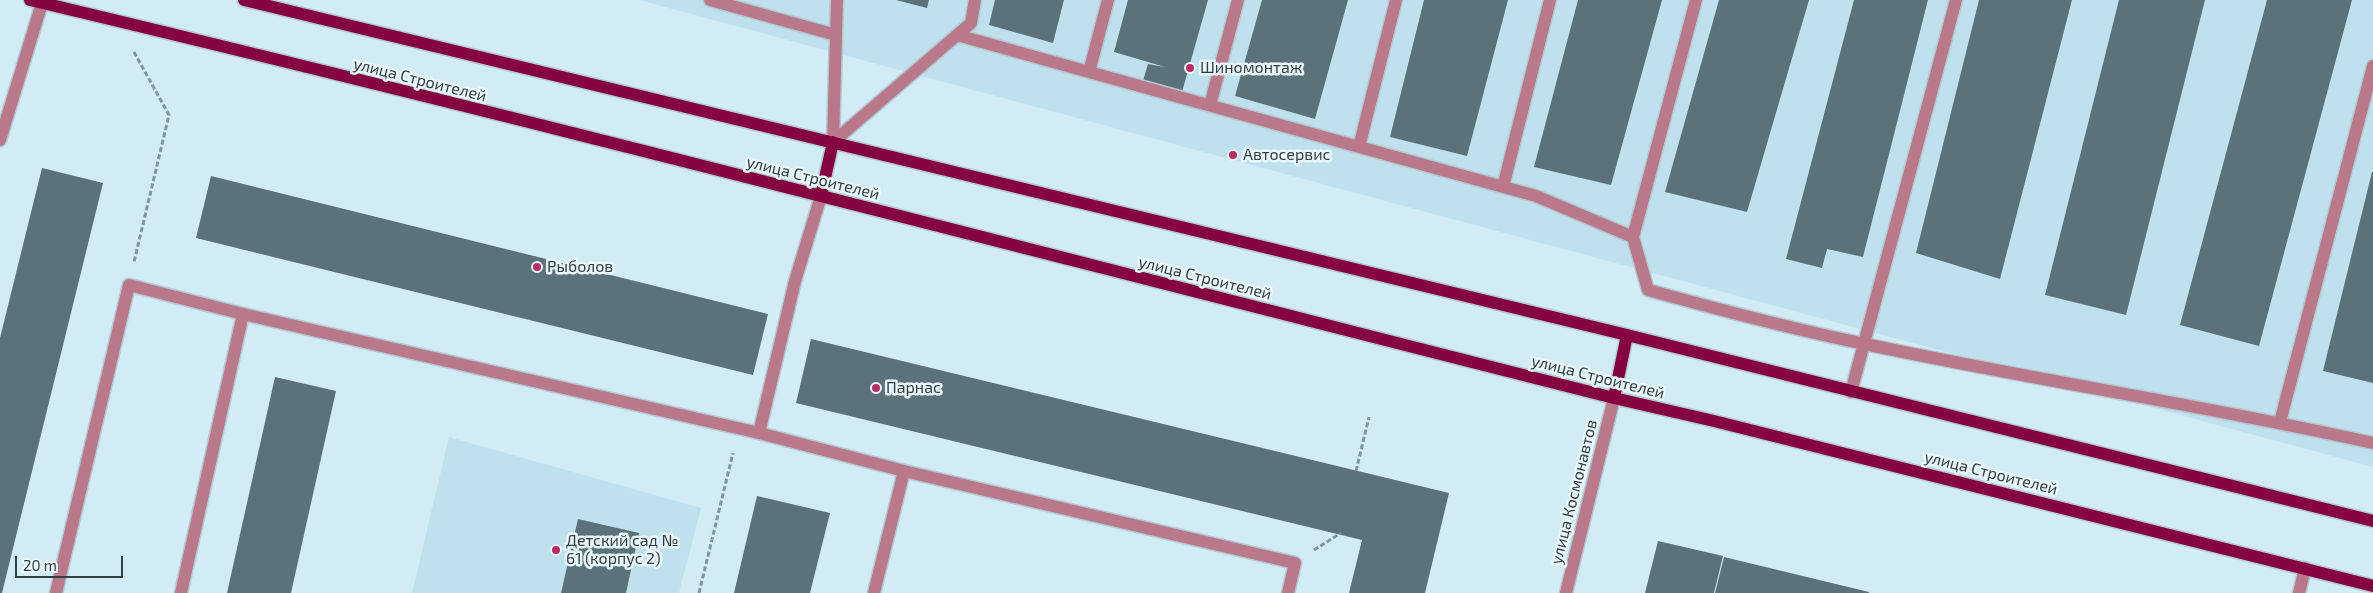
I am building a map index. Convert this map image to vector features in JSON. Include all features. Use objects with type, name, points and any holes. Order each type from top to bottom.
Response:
[{"type":"main road","points":[[244,0],[1627,335],[2373,521]]},
{"type":"main road","name":"улица Строителей","points":[[36,1],[821,196],[1018,248],[1614,398],[1714,421],[2373,586]]},
{"type":"main road","points":[[821,196],[833,142]]},
{"type":"main road","points":[[1614,398],[1627,335]]},
{"type":"street","points":[[710,0],[836,35]]},
{"type":"street","points":[[833,142],[837,0]]},
{"type":"street","points":[[833,142],[971,23],[975,0]]},
{"type":"street","points":[[1089,72],[1108,0]]},
{"type":"street","points":[[1210,105],[1238,0]]},
{"type":"street","points":[[1359,147],[1396,0]]},
{"type":"street","points":[[1503,187],[1550,0]]},
{"type":"street","points":[[1696,0],[1633,237],[1648,290],[1743,316],[1865,344],[2280,422],[2373,443]]},
{"type":"street","points":[[1851,392],[1956,0]]},
{"type":"street","points":[[0,140],[36,1]]},
{"type":"street","points":[[957,35],[1536,196],[1633,237]]},
{"type":"street","points":[[2280,422],[2373,66]]},
{"type":"street","points":[[759,433],[795,282],[821,196]]},
{"type":"street","points":[[56,593],[129,285],[243,314],[759,433],[904,471],[1295,563],[1288,593]]},
{"type":"street","points":[[181,593],[243,314]]},
{"type":"street","name":"улица Космонавтов","points":[[1566,593],[1614,398]]},
{"type":"street","points":[[874,593],[904,471]]},
{"type":"street","points":[[2299,593],[2306,568]]},
{"type":"path","points":[[116,21],[169,115],[129,285]]},
{"type":"path","points":[[1356,471],[1368,417]]},
{"type":"path","points":[[699,593],[739,429]]},
{"type":"path","points":[[1295,563],[1341,532]]},
{"type":"shaded area","points":[[639,0],[2373,0],[2373,467]]},
{"type":"shaded area","name":"Детский сад № 61 (корпус 2)","points":[[449,437],[701,508],[679,593],[412,593]]},
{"type":"building","points":[[896,0],[929,0],[927,8]]},
{"type":"building","points":[[995,0],[1064,0],[1053,43],[989,25]]},
{"type":"building","points":[[1128,0],[1208,0],[1182,92],[1143,81],[1148,64],[1165,67],[1114,52]]},
{"type":"building","points":[[1262,0],[1348,0],[1315,119],[1235,96]]},
{"type":"building","points":[[1424,0],[1508,0],[1467,156],[1390,137]]},
{"type":"building","points":[[1578,0],[1662,0],[1611,185],[1534,167]]},
{"type":"building","points":[[1719,0],[1809,0],[1747,212],[1665,192]]},
{"type":"building","points":[[1854,0],[1928,0],[1863,257],[1827,249],[1822,268],[1786,259]]},
{"type":"building","points":[[1979,0],[2072,0],[2000,279],[1916,253]]},
{"type":"building","points":[[2119,0],[2205,0],[2126,315],[2045,295]]},
{"type":"building","points":[[2267,0],[2352,0],[2259,346],[2180,325]]},
{"type":"building","points":[[42,168],[103,183],[2,593],[0,593],[0,338]]},
{"type":"building","points":[[2373,172],[2373,383],[2323,371]]},
{"type":"building","points":[[211,176],[768,314],[753,375],[196,238]]},
{"type":"building","points":[[811,339],[1449,493],[1425,593],[1349,593],[1362,540],[796,403]]},
{"type":"building","points":[[275,377],[336,391],[291,593],[227,593]]},
{"type":"building","points":[[757,496],[830,513],[810,593],[734,593]]},
{"type":"building","points":[[578,519],[639,533],[626,593],[561,593]]},
{"type":"building","points":[[1658,541],[1723,556],[1714,593],[1645,593]]},
{"type":"building","points":[[1724,557],[1869,592],[1869,593],[1715,593]]},
{"type":"place","name":"Шиномонтаж","points":[[1190,68]]},
{"type":"place","name":"Автосервис","points":[[1233,155]]},
{"type":"place","name":"Рыболов","points":[[537,267]]},
{"type":"place","name":"Парнас","points":[[876,388]]},
{"type":"place","name":"Детский сад № 61 (корпус 2)","points":[[556,550]]}]
